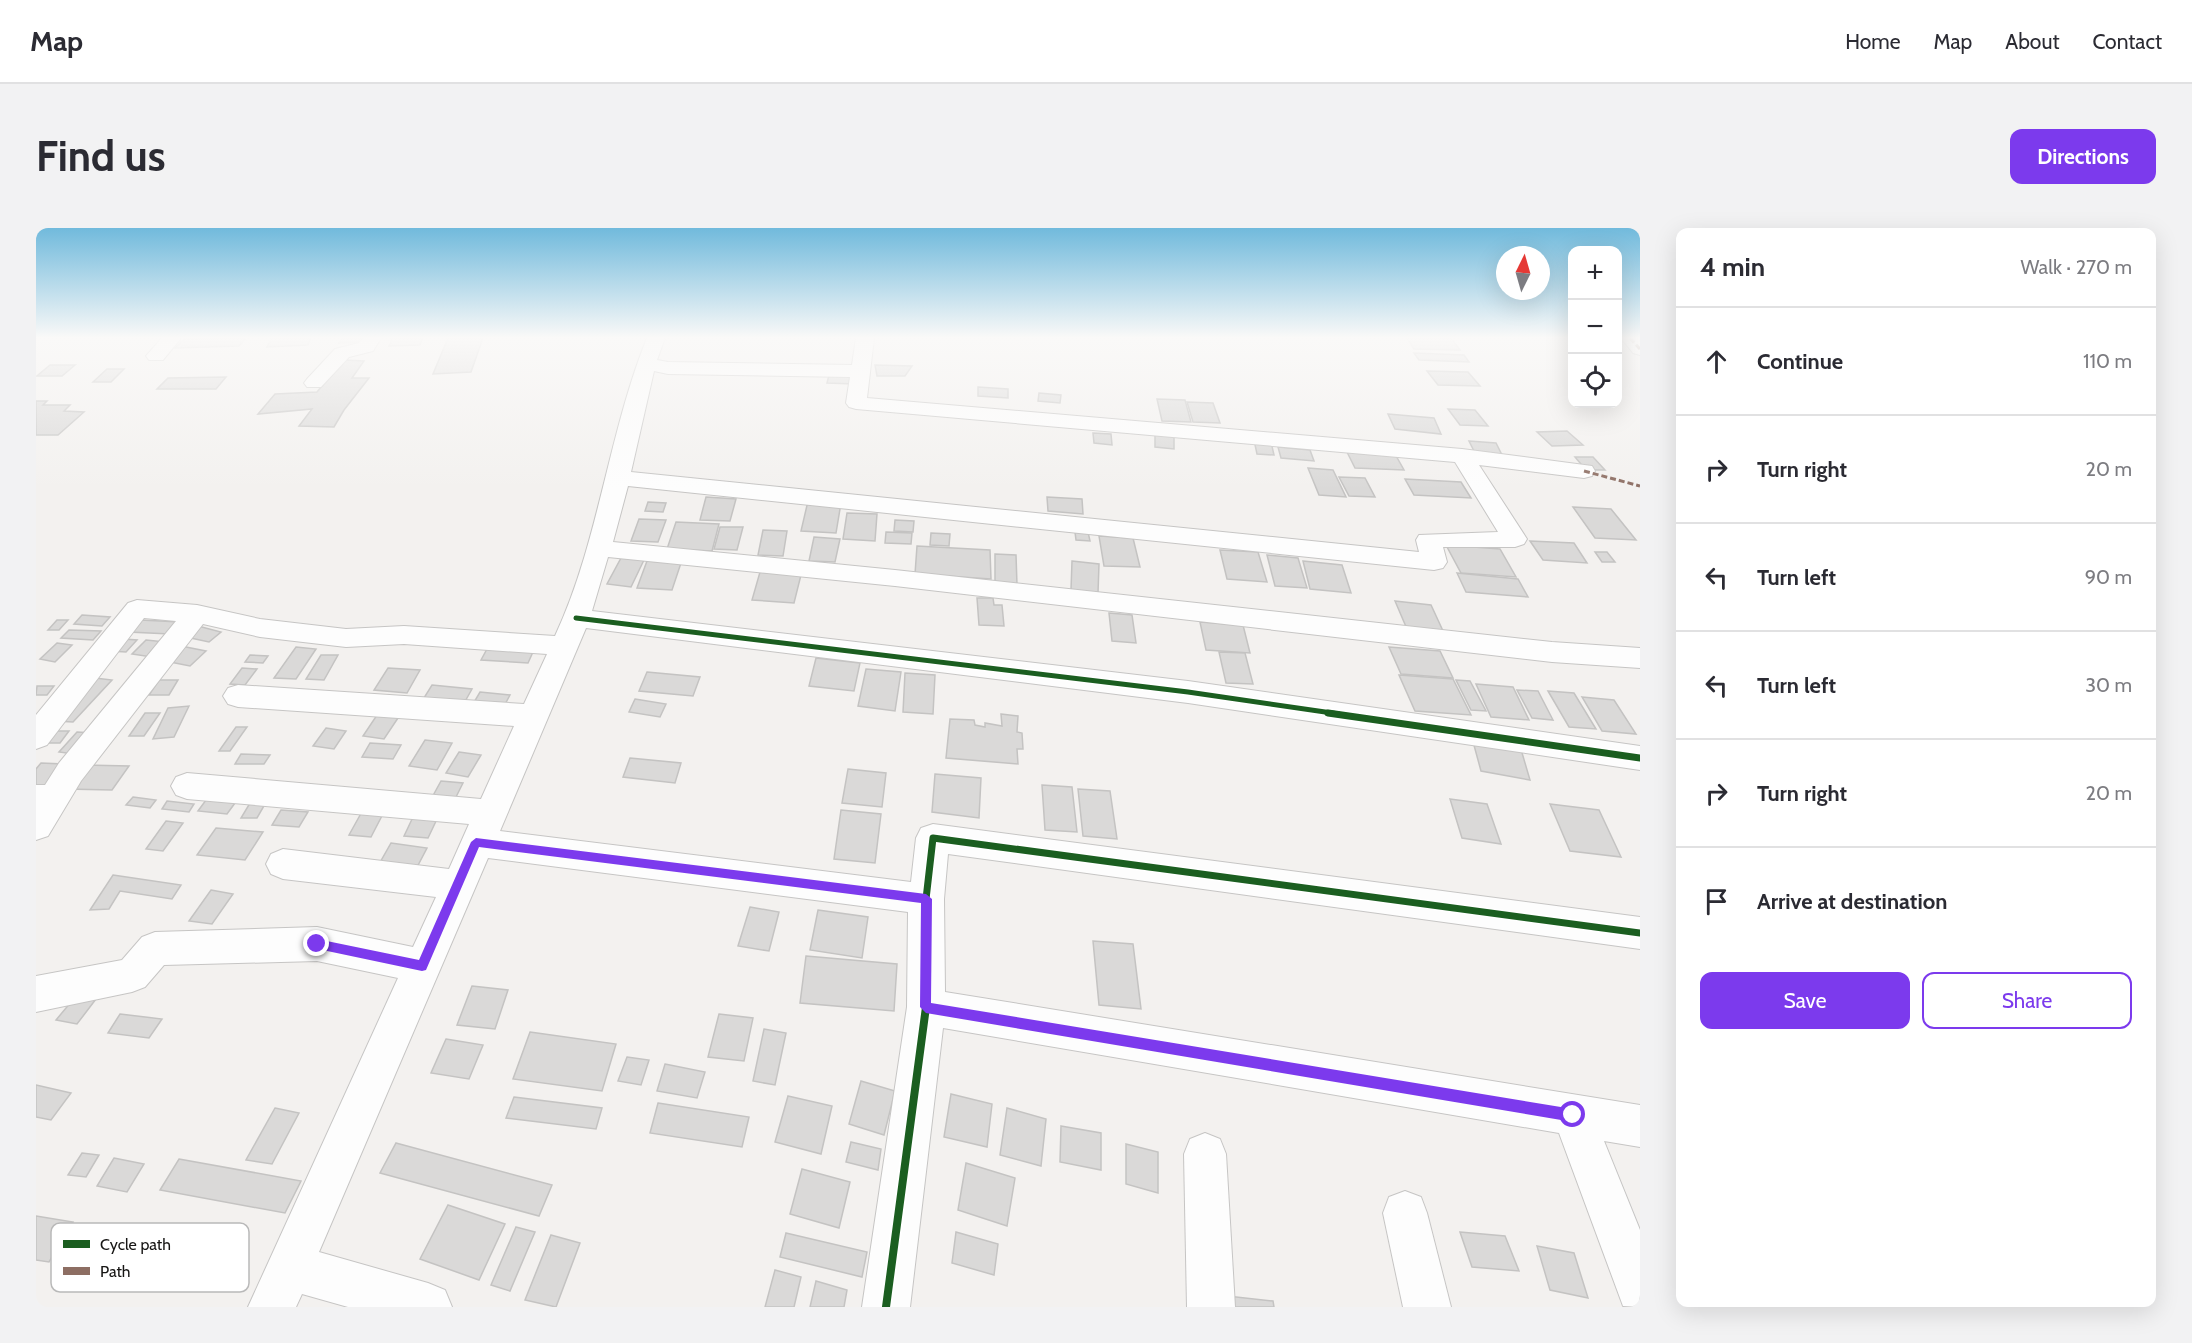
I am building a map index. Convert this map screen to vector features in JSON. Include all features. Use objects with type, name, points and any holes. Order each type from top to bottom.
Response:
[{"type":"street","points":[[428,1307],[281,1287],[570,632],[598,548],[641,388]]},
{"type":"street","points":[[858,388],[856,403],[1462,456],[1584,471]]},
{"type":"street","points":[[618,478],[1434,561],[1428,540],[1515,539],[1462,456]]},
{"type":"street","points":[[598,548],[952,584],[1552,652],[1640,658]]},
{"type":"street","points":[[36,737],[137,609],[197,614],[260,628],[346,638],[570,632],[1188,692],[1640,758]]},
{"type":"street","points":[[36,826],[45,798],[78,763],[197,614]]},
{"type":"street","points":[[238,696],[533,716]]},
{"type":"street","points":[[187,786],[483,828],[926,899]]},
{"type":"street","points":[[885,1307],[926,1007],[926,899],[933,838],[1640,933]]},
{"type":"street","points":[[283,864],[458,885]]},
{"type":"street","points":[[36,994],[132,975],[155,949],[317,944],[422,966]]},
{"type":"street","points":[[926,1007],[1640,1126]]},
{"type":"street","points":[[1573,1115],[1640,1289]]},
{"type":"street","points":[[1205,1154],[1211,1307]]},
{"type":"street","points":[[1406,1213],[1427,1307]]},
{"type":"building","points":[[158,388],[217,388],[216,389]]},
{"type":"building","points":[[320,388],[361,388],[334,427],[299,426],[312,409],[258,414],[275,394],[317,392]]},
{"type":"building","points":[[978,388],[1008,389],[1008,398],[978,396]]},
{"type":"building","points":[[1039,393],[1061,395],[1060,403],[1038,401]]},
{"type":"building","points":[[1157,399],[1185,400],[1191,422],[1162,421]]},
{"type":"building","points":[[36,401],[47,401],[43,405],[70,405],[64,411],[84,412],[58,435],[36,435]]},
{"type":"building","points":[[1187,402],[1213,403],[1220,423],[1193,422]]},
{"type":"building","points":[[1448,409],[1475,410],[1488,426],[1460,425]]},
{"type":"building","points":[[1388,414],[1434,418],[1441,434],[1395,429]]},
{"type":"building","points":[[1567,431],[1583,445],[1552,446],[1537,432]]},
{"type":"building","points":[[1093,433],[1111,434],[1112,445],[1094,443]]},
{"type":"building","points":[[1155,433],[1174,435],[1174,449],[1155,447]]},
{"type":"building","points":[[1254,440],[1271,442],[1274,455],[1257,454]]},
{"type":"building","points":[[1469,441],[1496,443],[1502,455],[1475,453]]},
{"type":"building","points":[[1278,447],[1310,450],[1314,461],[1281,458]]},
{"type":"building","points":[[1347,452],[1395,454],[1404,470],[1355,468]]},
{"type":"building","points":[[1575,457],[1593,457],[1605,470],[1586,470]]},
{"type":"building","points":[[1308,468],[1333,470],[1346,497],[1319,495]]},
{"type":"building","points":[[1339,477],[1365,478],[1375,497],[1349,496]]},
{"type":"building","points":[[1405,479],[1461,482],[1471,498],[1414,495]]},
{"type":"building","points":[[706,497],[736,499],[730,521],[700,520]]},
{"type":"building","points":[[1047,497],[1082,499],[1083,514],[1048,511]]},
{"type":"building","points":[[808,501],[841,503],[836,533],[801,531]]},
{"type":"building","points":[[648,502],[666,503],[663,512],[645,511]]},
{"type":"building","points":[[1573,507],[1611,509],[1636,540],[1595,538]]},
{"type":"building","points":[[847,513],[877,514],[875,541],[843,539]]},
{"type":"building","points":[[639,519],[666,520],[658,542],[631,541]]},
{"type":"building","points":[[895,520],[914,521],[913,532],[894,531]]},
{"type":"building","points":[[676,522],[719,524],[712,551],[667,549]]},
{"type":"building","points":[[720,527],[743,527],[737,550],[714,549]]},
{"type":"building","points":[[763,530],[787,531],[783,556],[758,555]]},
{"type":"building","points":[[886,532],[912,533],[911,544],[885,543]]},
{"type":"building","points":[[1075,532],[1088,532],[1090,541],[1076,540]]},
{"type":"building","points":[[931,533],[950,534],[949,546],[930,545]]},
{"type":"building","points":[[1099,536],[1133,538],[1140,567],[1104,566]]},
{"type":"building","points":[[814,537],[840,539],[835,562],[809,561]]},
{"type":"building","points":[[1530,541],[1574,543],[1587,563],[1543,560]]},
{"type":"building","points":[[1446,545],[1500,549],[1516,577],[1461,573]]},
{"type":"building","points":[[917,546],[990,550],[991,579],[915,574]]},
{"type":"building","points":[[1220,550],[1258,552],[1267,582],[1227,579]]},
{"type":"building","points":[[1595,552],[1607,552],[1615,562],[1602,562]]},
{"type":"building","points":[[995,554],[1016,555],[1017,585],[995,583]]},
{"type":"building","points":[[1267,555],[1298,558],[1307,588],[1275,586]]},
{"type":"building","points":[[621,558],[644,560],[631,587],[607,584]]},
{"type":"building","points":[[647,561],[681,563],[672,590],[637,588]]},
{"type":"building","points":[[1072,561],[1099,564],[1098,593],[1071,590]]},
{"type":"building","points":[[1303,561],[1342,565],[1351,593],[1310,589]]},
{"type":"building","points":[[760,572],[801,575],[794,603],[752,600]]},
{"type":"building","points":[[1457,573],[1518,579],[1528,597],[1466,592]]},
{"type":"building","points":[[977,598],[993,598],[994,605],[1002,605],[1004,626],[979,625]]},
{"type":"building","points":[[1395,601],[1431,605],[1444,633],[1407,629]]},
{"type":"building","points":[[1109,613],[1132,615],[1136,643],[1112,641]]},
{"type":"building","points":[[82,615],[110,617],[102,626],[74,624]]},
{"type":"building","points":[[57,620],[68,620],[59,630],[48,630]]},
{"type":"building","points":[[140,620],[180,622],[170,634],[129,632]]},
{"type":"building","points":[[1200,622],[1243,625],[1250,653],[1206,650]]},
{"type":"building","points":[[198,626],[221,632],[209,642],[186,637]]},
{"type":"building","points":[[69,630],[101,631],[93,640],[61,638]]},
{"type":"building","points":[[123,639],[137,640],[126,652],[111,651]]},
{"type":"building","points":[[146,640],[166,642],[152,657],[132,654]]},
{"type":"building","points":[[57,643],[72,645],[55,662],[40,659]]},
{"type":"building","points":[[181,646],[206,651],[190,666],[165,661]]},
{"type":"building","points":[[296,647],[316,649],[296,679],[274,678]]},
{"type":"building","points":[[1389,647],[1440,651],[1453,678],[1401,674]]},
{"type":"building","points":[[487,649],[533,652],[528,663],[481,660]]},
{"type":"building","points":[[1219,652],[1245,653],[1253,684],[1226,683]]},
{"type":"building","points":[[250,655],[268,656],[263,663],[245,662]]},
{"type":"building","points":[[321,655],[338,655],[324,680],[306,679]]},
{"type":"building","points":[[816,658],[860,663],[854,691],[809,686]]},
{"type":"building","points":[[242,668],[257,669],[245,685],[230,684]]},
{"type":"building","points":[[388,668],[420,670],[407,693],[374,690]]},
{"type":"building","points":[[866,669],[901,672],[895,711],[858,706]]},
{"type":"building","points":[[647,672],[700,677],[693,696],[639,691]]},
{"type":"building","points":[[905,673],[935,675],[933,714],[903,712]]},
{"type":"building","points":[[1399,675],[1453,679],[1471,715],[1415,711]]},
{"type":"building","points":[[95,678],[112,680],[73,722],[56,721]]},
{"type":"building","points":[[159,680],[178,680],[169,695],[149,695]]},
{"type":"building","points":[[1456,680],[1470,681],[1486,711],[1471,710]]},
{"type":"building","points":[[1476,684],[1513,687],[1529,720],[1491,717]]},
{"type":"building","points":[[432,685],[472,689],[463,705],[422,701]]},
{"type":"building","points":[[37,686],[54,686],[47,695],[36,695]]},
{"type":"building","points":[[1517,690],[1538,691],[1553,720],[1532,718]]},
{"type":"building","points":[[1548,691],[1574,693],[1596,729],[1569,727]]},
{"type":"building","points":[[480,692],[510,695],[503,708],[473,704]]},
{"type":"building","points":[[1582,697],[1614,700],[1636,734],[1602,731]]},
{"type":"building","points":[[635,699],[666,704],[660,717],[629,712]]},
{"type":"building","points":[[189,706],[174,737],[153,739],[168,708]]},
{"type":"building","points":[[379,712],[400,715],[384,739],[363,736]]},
{"type":"building","points":[[145,713],[160,713],[144,736],[129,736]]},
{"type":"building","points":[[1001,714],[1018,716],[1017,732],[1022,733],[1023,749],[1017,749],[1018,764],[946,758],[950,719],[974,720],[975,725],[985,727],[985,723],[1002,726]]},
{"type":"building","points":[[236,727],[247,727],[230,751],[219,751]]},
{"type":"building","points":[[326,728],[346,731],[334,749],[313,746]]},
{"type":"building","points":[[49,731],[69,731],[60,743],[40,743]]},
{"type":"building","points":[[77,732],[92,733],[74,754],[59,752]]},
{"type":"building","points":[[1472,738],[1520,746],[1530,780],[1481,771]]},
{"type":"building","points":[[425,740],[452,743],[437,770],[409,766]]},
{"type":"building","points":[[370,743],[401,745],[393,759],[362,757]]},
{"type":"building","points":[[459,752],[481,755],[468,777],[446,773]]},
{"type":"building","points":[[241,754],[270,755],[264,764],[235,764]]},
{"type":"building","points":[[630,758],[681,763],[675,783],[623,777]]},
{"type":"building","points":[[41,763],[63,764],[45,786],[36,785],[36,769]]},
{"type":"building","points":[[84,765],[129,766],[112,790],[66,789]]},
{"type":"building","points":[[848,769],[886,773],[882,807],[842,803]]},
{"type":"building","points":[[935,774],[981,778],[979,818],[932,812]]},
{"type":"building","points":[[441,781],[463,783],[453,803],[430,801]]},
{"type":"building","points":[[1042,785],[1072,787],[1077,832],[1045,830]]},
{"type":"building","points":[[1078,789],[1110,791],[1117,839],[1083,836]]},
{"type":"building","points":[[133,797],[156,800],[150,808],[126,805]]},
{"type":"building","points":[[253,798],[268,799],[257,818],[241,818]]},
{"type":"building","points":[[1450,799],[1487,804],[1501,844],[1462,838]]},
{"type":"building","points":[[206,800],[235,803],[227,814],[198,811]]},
{"type":"building","points":[[167,801],[194,804],[189,812],[162,809]]},
{"type":"building","points":[[1550,804],[1599,810],[1621,857],[1570,851]]},
{"type":"building","points":[[364,808],[385,810],[371,837],[349,835]]},
{"type":"building","points":[[281,810],[308,812],[299,827],[272,825]]},
{"type":"building","points":[[841,810],[881,814],[875,863],[834,859]]},
{"type":"building","points":[[414,815],[438,817],[428,838],[404,836]]},
{"type":"building","points":[[166,821],[183,823],[163,851],[146,849]]},
{"type":"building","points":[[216,828],[263,832],[245,860],[197,855]]},
{"type":"building","points":[[391,843],[427,848],[415,871],[378,866]]},
{"type":"building","points":[[113,875],[181,885],[172,899],[120,891],[109,909],[90,910]]},
{"type":"building","points":[[211,890],[233,894],[212,924],[189,921]]},
{"type":"building","points":[[750,907],[779,912],[769,951],[738,946]]},
{"type":"building","points":[[818,910],[868,917],[862,958],[810,950]]},
{"type":"building","points":[[1093,941],[1133,944],[1141,1009],[1099,1005]]},
{"type":"building","points":[[806,956],[897,964],[894,1011],[800,1003]]},
{"type":"building","points":[[472,986],[508,990],[495,1029],[457,1025]]},
{"type":"building","points":[[76,996],[96,999],[77,1024],[56,1020]]},
{"type":"building","points":[[120,1014],[162,1019],[149,1038],[108,1033]]},
{"type":"building","points":[[719,1014],[753,1018],[744,1061],[708,1057]]},
{"type":"building","points":[[764,1029],[786,1033],[775,1085],[753,1081]]},
{"type":"building","points":[[530,1032],[616,1044],[602,1091],[513,1079]]},
{"type":"building","points":[[446,1039],[483,1045],[469,1079],[431,1073]]},
{"type":"building","points":[[627,1057],[649,1060],[641,1085],[618,1081]]},
{"type":"building","points":[[665,1064],[705,1072],[697,1098],[657,1091]]},
{"type":"building","points":[[861,1081],[895,1091],[884,1135],[849,1124]]},
{"type":"building","points":[[36,1085],[71,1093],[51,1120],[36,1117]]},
{"type":"building","points":[[951,1094],[992,1104],[987,1147],[944,1137]]},
{"type":"building","points":[[788,1096],[832,1106],[821,1154],[775,1142]]},
{"type":"building","points":[[514,1097],[602,1108],[596,1129],[506,1118]]},
{"type":"building","points":[[658,1103],[749,1117],[742,1147],[650,1133]]},
{"type":"building","points":[[275,1108],[299,1113],[272,1164],[246,1160]]},
{"type":"building","points":[[1007,1108],[1046,1119],[1041,1166],[1000,1155]]},
{"type":"building","points":[[1061,1126],[1101,1133],[1101,1170],[1060,1162]]},
{"type":"building","points":[[851,1142],[881,1149],[878,1170],[846,1162]]},
{"type":"building","points":[[396,1143],[552,1185],[539,1216],[380,1173]]},
{"type":"building","points":[[1126,1144],[1158,1152],[1158,1193],[1126,1184]]},
{"type":"building","points":[[82,1153],[99,1155],[86,1177],[68,1175]]},
{"type":"building","points":[[114,1158],[144,1164],[127,1192],[97,1186]]},
{"type":"building","points":[[179,1159],[301,1181],[285,1213],[160,1190]]},
{"type":"building","points":[[966,1163],[1015,1178],[1007,1226],[958,1210]]},
{"type":"building","points":[[802,1169],[850,1182],[839,1228],[790,1214]]},
{"type":"building","points":[[448,1205],[505,1224],[479,1280],[420,1259]]},
{"type":"building","points":[[36,1216],[73,1222],[51,1223],[51,1259],[49,1262],[36,1260]]},
{"type":"building","points":[[516,1227],[535,1232],[510,1291],[491,1285]]},
{"type":"building","points":[[956,1232],[998,1244],[994,1275],[952,1263]]},
{"type":"building","points":[[1460,1232],[1505,1236],[1519,1271],[1472,1267]]},
{"type":"building","points":[[786,1233],[867,1252],[862,1277],[780,1257]]},
{"type":"building","points":[[551,1235],[580,1243],[556,1307],[525,1300]]},
{"type":"building","points":[[1537,1246],[1574,1253],[1588,1298],[1550,1290]]},
{"type":"building","points":[[775,1270],[801,1277],[794,1307],[765,1307]]},
{"type":"building","points":[[816,1281],[847,1290],[844,1307],[810,1307]]},
{"type":"building","points":[[1227,1296],[1273,1301],[1274,1307],[1229,1307]]},
{"type":"marked path","points":[[1584,471],[1640,486]]},
{"type":"cycle path","points":[[576,618],[1188,692],[1640,758]]},
{"type":"cycle path","points":[[886,1307],[926,1007],[926,899],[933,838],[1640,933]]},
{"type":"route","points":[[317,944],[422,966],[476,842],[926,899],[926,1007],[1573,1115]]}]
